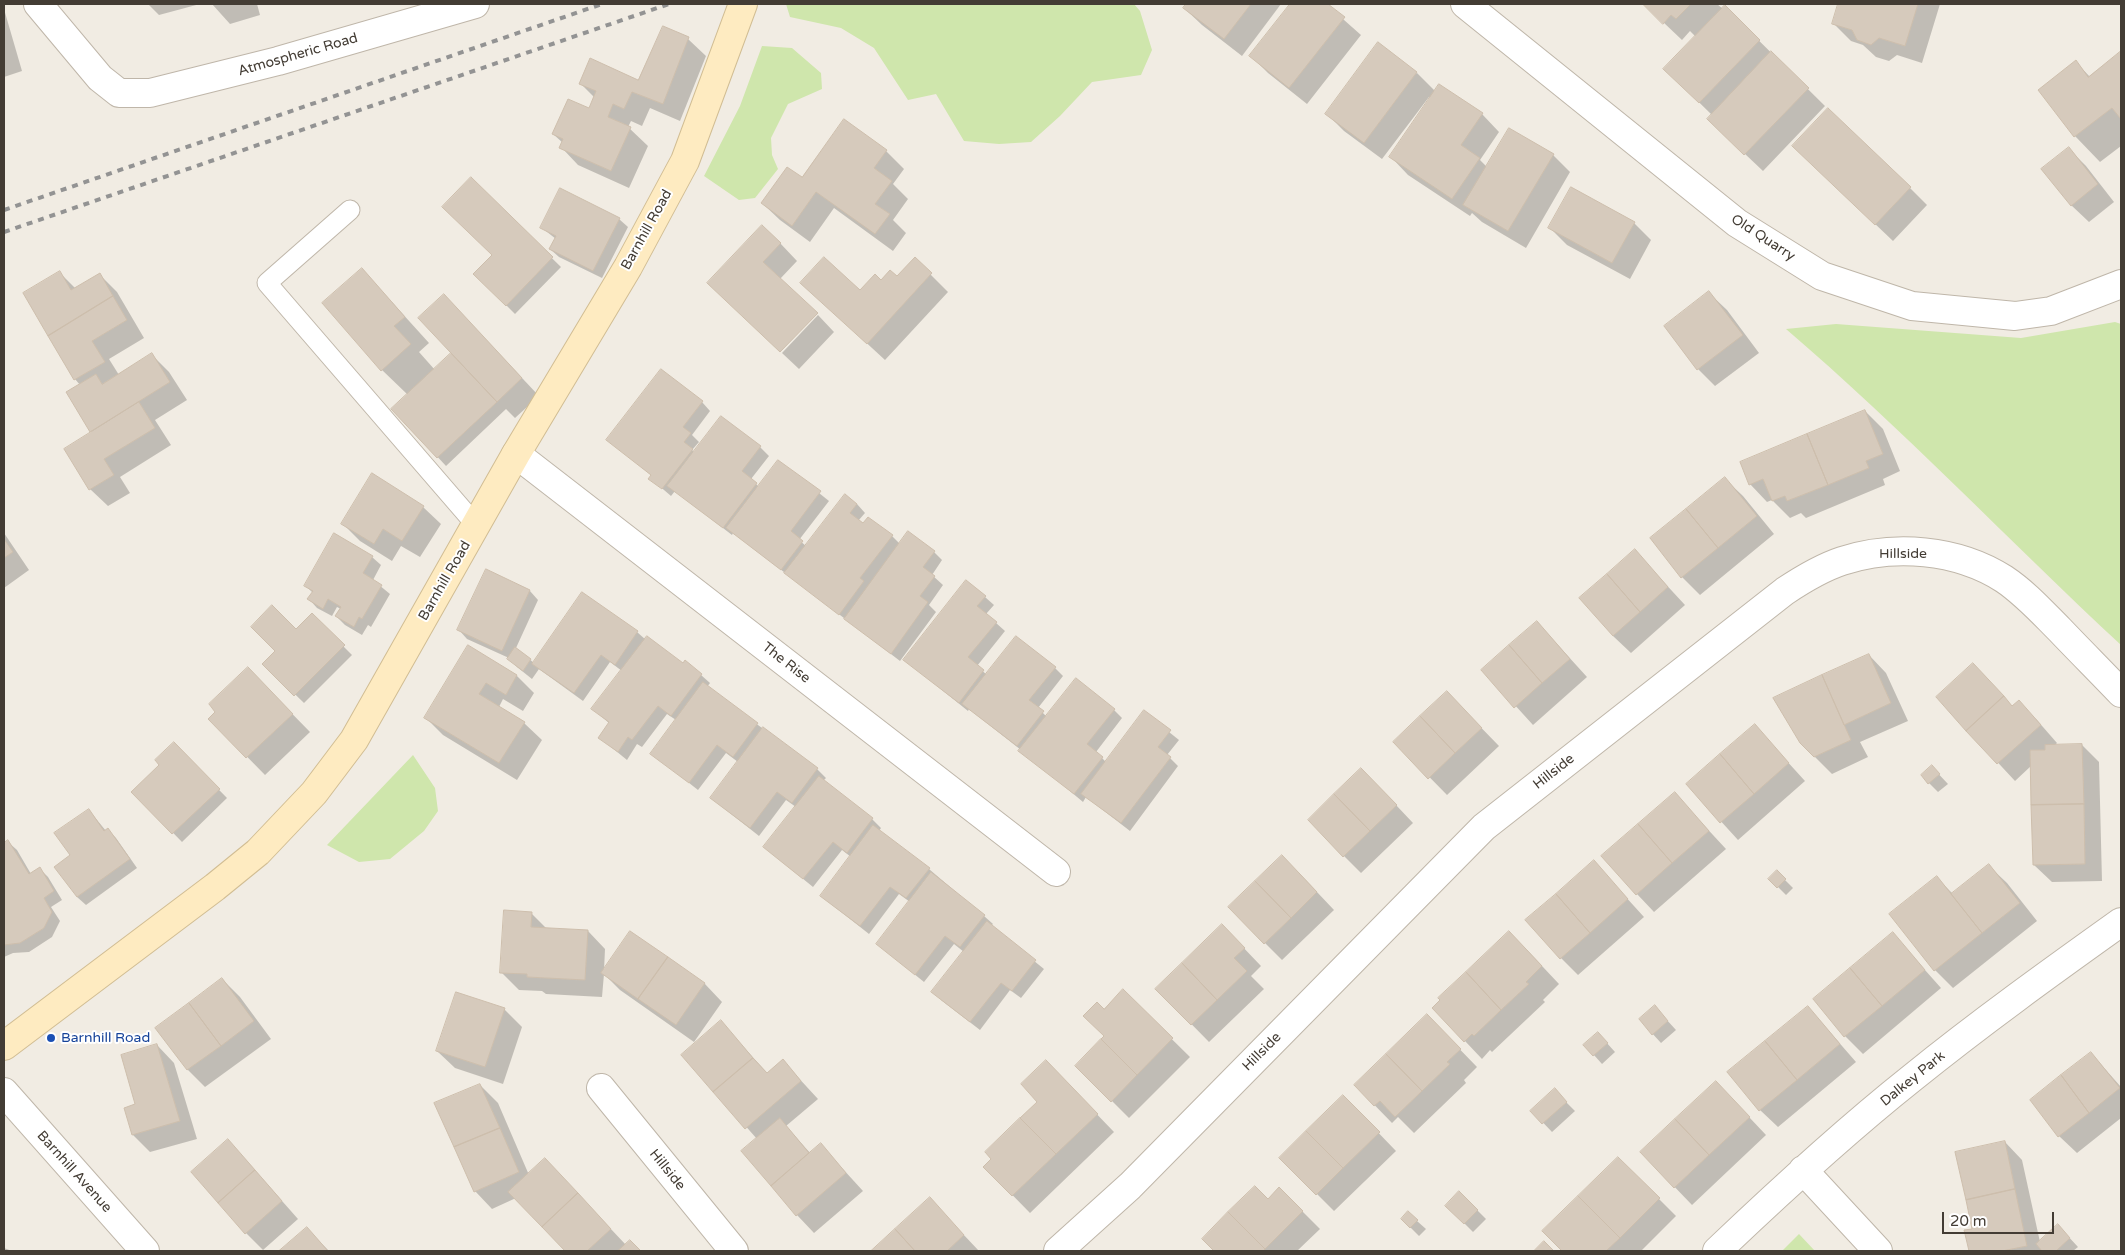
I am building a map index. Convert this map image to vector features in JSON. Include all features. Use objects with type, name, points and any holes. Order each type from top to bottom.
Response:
[{"type":"main road","name":"Barnhill Road","points":[[4,1046],[216,887],[258,852],[314,793],[354,740],[516,454],[628,267],[685,161],[743,4]]},
{"type":"street","name":"Atmospheric Road","points":[[38,4],[100,78],[119,93],[150,94],[260,66],[475,4]]},
{"type":"street","name":"Old Quarry","points":[[1465,4],[1737,223],[1822,276],[1912,306],[2015,316],[2051,311],[2121,284]]},
{"type":"street","name":"The Rise","points":[[516,454],[1056,872]]},
{"type":"street","name":"Hillside","points":[[1058,1251],[1130,1186],[1484,827],[1784,591],[1816,572],[1842,561],[1871,554],[1903,551],[1944,556],[1986,570],[2003,579],[2036,606],[2121,693]]},
{"type":"street","name":"Dalkey Park","points":[[1717,1251],[1803,1170],[1912,1078],[2121,922]]},
{"type":"street","name":"Hillside","points":[[600,1088],[734,1251]]},
{"type":"street","name":"Barnhill Avenue","points":[[4,1092],[145,1251]]},
{"type":"street","points":[[1803,1170],[1878,1251]]},
{"type":"lane","points":[[350,210],[267,284],[476,525]]},
{"type":"green space","points":[[786,4],[1134,4],[1140,11],[1152,50],[1141,75],[1092,82],[1060,116],[1031,142],[999,144],[964,141],[936,94],[908,100],[874,48],[841,28],[790,17]]},
{"type":"green space","points":[[762,46],[792,48],[821,73],[822,89],[788,104],[771,138],[772,155],[778,169],[755,198],[739,200],[704,176],[740,106]]},
{"type":"green space","points":[[2115,322],[2121,324],[2121,645],[1872,406],[1786,329],[1836,324],[2021,338]]},
{"type":"green space","points":[[413,755],[435,788],[438,811],[424,831],[390,859],[359,862],[327,845]]},
{"type":"green space","points":[[1799,1234],[1815,1251],[1782,1251]]},
{"type":"building","points":[[1186,4],[1251,4],[1224,39],[1183,8]]},
{"type":"building","points":[[1290,4],[1328,4],[1345,17],[1289,88],[1249,56]]},
{"type":"building","points":[[1643,4],[1691,4],[1676,19],[1671,15],[1663,24]]},
{"type":"building","points":[[1838,4],[1918,4],[1905,46],[1879,38],[1871,45],[1857,40],[1852,30],[1832,24]]},
{"type":"building","points":[[1725,5],[1760,40],[1699,103],[1663,69]]},
{"type":"building","points":[[663,26],[689,37],[663,104],[632,92],[624,109],[613,104],[608,117],[631,127],[611,171],[559,148],[563,139],[552,134],[568,99],[589,108],[596,91],[579,84],[590,58],[638,80]]},
{"type":"building","points":[[1378,42],[1417,72],[1364,143],[1325,114]]},
{"type":"building","points":[[1771,51],[1809,88],[1744,155],[1707,119]]},
{"type":"building","points":[[2121,51],[2121,117],[2112,108],[2074,137],[2038,90],[2076,60],[2088,77]]},
{"type":"building","points":[[1439,84],[1483,113],[1461,145],[1480,158],[1452,199],[1389,157]]},
{"type":"building","points":[[1828,108],[1911,187],[1875,225],[1792,146]]},
{"type":"building","points":[[844,119],[887,150],[874,168],[892,181],[875,204],[890,214],[875,234],[816,192],[792,226],[761,203],[787,167],[802,177]]},
{"type":"building","points":[[1509,128],[1554,154],[1508,231],[1463,205]]},
{"type":"building","points":[[2069,147],[2098,184],[2071,206],[2041,169]]},
{"type":"building","points":[[471,177],[553,257],[506,306],[473,274],[492,255],[442,207]]},
{"type":"building","points":[[1571,187],[1635,222],[1612,263],[1548,228]]},
{"type":"building","points":[[560,188],[620,218],[593,271],[549,249],[556,236],[540,228]]},
{"type":"building","points":[[762,225],[781,243],[763,262],[818,313],[780,352],[707,283]]},
{"type":"building","points":[[824,257],[860,290],[875,274],[881,280],[890,270],[897,276],[915,257],[932,273],[867,344],[800,283]]},
{"type":"building","points":[[362,268],[405,317],[394,326],[411,344],[381,371],[322,303]]},
{"type":"building","points":[[60,271],[71,290],[100,273],[113,296],[48,336],[23,293]]},
{"type":"building","points":[[1709,291],[1743,335],[1697,370],[1664,326]]},
{"type":"building","points":[[444,294],[522,378],[497,402],[418,318]]},
{"type":"building","points":[[113,296],[127,320],[92,341],[105,362],[74,380],[48,336]]},
{"type":"building","points":[[152,353],[170,382],[90,432],[66,392],[96,374],[102,384]]},
{"type":"building","points":[[451,353],[497,402],[437,458],[391,409]]},
{"type":"building","points":[[661,369],[703,401],[683,427],[691,433],[684,442],[693,449],[662,489],[648,479],[651,475],[606,440]]},
{"type":"building","points":[[139,402],[155,428],[104,459],[114,475],[89,490],[64,449]]},
{"type":"building","points":[[1865,410],[1883,454],[1866,461],[1869,468],[1828,485],[1807,434]]},
{"type":"building","points":[[721,416],[761,446],[742,471],[757,483],[723,528],[667,486]]},
{"type":"building","points":[[1807,434],[1828,485],[1787,501],[1785,496],[1772,501],[1763,479],[1749,485],[1740,462]]},
{"type":"building","points":[[778,460],[821,491],[791,531],[803,541],[781,570],[726,528]]},
{"type":"building","points":[[372,473],[424,506],[402,541],[383,529],[374,544],[341,524]]},
{"type":"building","points":[[1725,477],[1757,516],[1718,548],[1686,509]]},
{"type":"building","points":[[845,494],[857,504],[850,513],[863,523],[868,517],[893,535],[860,578],[864,581],[839,615],[784,573]]},
{"type":"building","points":[[1686,509],[1718,548],[1681,578],[1650,538]]},
{"type":"building","points":[[908,531],[935,551],[923,567],[935,576],[920,596],[928,602],[891,654],[844,619]]},
{"type":"building","points":[[334,533],[373,556],[363,573],[382,585],[362,619],[359,617],[354,627],[335,616],[341,607],[328,599],[323,609],[307,599],[313,591],[304,586]]},
{"type":"building","points":[[4,539],[13,552],[4,558]]},
{"type":"building","points":[[1635,549],[1668,587],[1640,612],[1607,574]]},
{"type":"building","points":[[486,569],[530,590],[502,651],[457,630]]},
{"type":"building","points":[[1607,574],[1640,612],[1613,636],[1579,598]]},
{"type":"building","points":[[966,580],[986,596],[977,606],[997,622],[968,657],[984,670],[959,703],[903,660]]},
{"type":"building","points":[[582,592],[638,631],[615,665],[601,655],[574,693],[532,664]]},
{"type":"building","points":[[272,605],[296,629],[312,613],[345,645],[294,696],[262,664],[275,651],[251,627]]},
{"type":"building","points":[[1537,621],[1570,659],[1542,683],[1509,645]]},
{"type":"building","points":[[647,636],[683,663],[685,660],[702,674],[671,716],[658,706],[632,740],[628,737],[618,752],[598,738],[609,722],[591,709]]},
{"type":"building","points":[[1016,636],[1056,667],[1029,700],[1044,711],[1017,746],[962,704]]},
{"type":"building","points":[[468,645],[517,675],[506,695],[486,683],[479,694],[525,722],[499,763],[424,718]]},
{"type":"building","points":[[1509,645],[1542,683],[1514,708],[1481,670]]},
{"type":"building","points":[[515,647],[531,659],[523,671],[507,659]]},
{"type":"building","points":[[1869,654],[1891,703],[1844,725],[1822,675]]},
{"type":"building","points":[[1973,663],[2004,696],[1966,731],[1936,697]]},
{"type":"building","points":[[248,667],[293,714],[246,758],[208,719],[215,712],[209,704]]},
{"type":"building","points":[[1822,675],[1851,740],[1814,757],[1800,743],[1773,698]]},
{"type":"building","points":[[1076,678],[1115,709],[1087,744],[1103,757],[1074,794],[1018,751]]},
{"type":"building","points":[[703,682],[758,723],[733,757],[717,745],[689,783],[650,754]]},
{"type":"building","points":[[1447,691],[1482,728],[1455,753],[1420,716]]},
{"type":"building","points":[[2004,696],[2012,706],[2019,700],[2041,725],[1997,764],[1966,731]]},
{"type":"building","points":[[1144,710],[1171,730],[1158,747],[1171,757],[1121,823],[1081,794]]},
{"type":"building","points":[[1420,716],[1455,753],[1428,779],[1393,742]]},
{"type":"building","points":[[1755,724],[1789,763],[1754,794],[1720,754]]},
{"type":"building","points":[[763,727],[818,768],[792,803],[777,792],[750,828],[710,798]]},
{"type":"building","points":[[174,742],[220,789],[172,834],[131,792],[159,765],[155,760]]},
{"type":"building","points":[[2082,744],[2084,804],[2031,805],[2030,750],[2045,750],[2045,745]]},
{"type":"building","points":[[1720,754],[1754,794],[1720,823],[1686,784]]},
{"type":"building","points":[[1932,765],[1940,774],[1928,784],[1921,775]]},
{"type":"building","points":[[1361,768],[1397,805],[1370,831],[1334,794]]},
{"type":"building","points":[[819,776],[873,818],[847,853],[833,842],[803,879],[763,847]]},
{"type":"building","points":[[1675,792],[1709,831],[1672,863],[1638,824]]},
{"type":"building","points":[[1334,794],[1370,831],[1343,857],[1308,820]]},
{"type":"building","points":[[2084,804],[2085,864],[2033,865],[2031,805]]},
{"type":"building","points":[[89,809],[104,831],[108,828],[130,859],[77,897],[54,867],[70,855],[54,833]]},
{"type":"building","points":[[1638,824],[1672,863],[1636,895],[1601,856]]},
{"type":"building","points":[[873,825],[930,868],[906,898],[890,887],[860,926],[820,896]]},
{"type":"building","points":[[8,840],[29,874],[40,867],[54,891],[44,898],[52,912],[44,928],[20,943],[4,945],[4,843]]},
{"type":"building","points":[[1282,855],[1317,892],[1291,918],[1255,881]]},
{"type":"building","points":[[1594,860],[1628,899],[1590,933],[1556,894]]},
{"type":"building","points":[[1989,864],[2020,903],[1982,933],[1951,894]]},
{"type":"building","points":[[1777,870],[1786,879],[1777,888],[1768,879]]},
{"type":"building","points":[[931,872],[985,915],[960,947],[945,936],[915,975],[876,944]]},
{"type":"building","points":[[1937,876],[1982,933],[1934,971],[1889,914]]},
{"type":"building","points":[[1255,881],[1291,918],[1264,944],[1228,907]]},
{"type":"building","points":[[1556,894],[1590,933],[1560,959],[1525,920]]},
{"type":"building","points":[[504,910],[532,912],[531,927],[588,930],[585,980],[527,977],[527,974],[500,973]]},
{"type":"building","points":[[987,921],[1036,960],[1012,991],[1001,983],[970,1022],[931,992]]},
{"type":"building","points":[[1222,924],[1245,948],[1234,958],[1247,971],[1217,1000],[1182,963]]},
{"type":"building","points":[[630,931],[668,957],[638,999],[601,973]]},
{"type":"building","points":[[1509,931],[1542,966],[1526,982],[1529,984],[1501,1010],[1466,972]]},
{"type":"building","points":[[1893,932],[1925,970],[1882,1006],[1850,968]]},
{"type":"building","points":[[668,957],[705,983],[676,1025],[638,999]]},
{"type":"building","points":[[1182,963],[1217,1000],[1191,1025],[1155,989]]},
{"type":"building","points":[[1850,968],[1882,1006],[1844,1037],[1813,999]]},
{"type":"building","points":[[1466,972],[1501,1010],[1474,1036],[1472,1034],[1464,1042],[1432,1008],[1440,1000],[1438,998]]},
{"type":"building","points":[[222,978],[254,1021],[221,1046],[189,1003]]},
{"type":"building","points":[[1123,989],[1173,1038],[1137,1075],[1101,1039],[1104,1036],[1083,1016],[1097,1002],[1104,1009]]},
{"type":"building","points":[[456,992],[505,1008],[485,1067],[436,1051]]},
{"type":"building","points":[[189,1003],[221,1046],[187,1070],[155,1028]]},
{"type":"building","points":[[1655,1005],[1668,1021],[1652,1035],[1639,1019]]},
{"type":"building","points":[[1808,1006],[1840,1044],[1797,1080],[1765,1041]]},
{"type":"building","points":[[1427,1014],[1461,1049],[1447,1062],[1450,1064],[1422,1091],[1386,1054]]},
{"type":"building","points":[[721,1020],[753,1058],[713,1092],[681,1055]]},
{"type":"building","points":[[1598,1032],[1608,1043],[1593,1056],[1583,1045]]},
{"type":"building","points":[[1101,1039],[1137,1075],[1111,1102],[1075,1066]]},
{"type":"building","points":[[1765,1041],[1797,1080],[1759,1111],[1727,1072]]},
{"type":"building","points":[[157,1044],[180,1121],[132,1135],[124,1108],[135,1104],[121,1055]]},
{"type":"building","points":[[2091,1052],[2120,1088],[2089,1113],[2061,1075]]},
{"type":"building","points":[[1386,1054],[1422,1091],[1395,1117],[1380,1101],[1374,1106],[1354,1085]]},
{"type":"building","points":[[753,1058],[767,1073],[783,1059],[801,1081],[745,1129],[713,1092]]},
{"type":"building","points":[[1046,1060],[1098,1114],[1056,1154],[1020,1118],[1037,1102],[1021,1084]]},
{"type":"building","points":[[2061,1075],[2089,1113],[2058,1137],[2030,1100]]},
{"type":"building","points":[[1716,1081],[1750,1117],[1709,1155],[1675,1119]]},
{"type":"building","points":[[480,1084],[500,1128],[454,1147],[434,1103]]},
{"type":"building","points":[[1555,1088],[1567,1102],[1542,1124],[1530,1111]]},
{"type":"building","points":[[1343,1095],[1380,1132],[1343,1168],[1306,1131]]},
{"type":"building","points":[[780,1118],[809,1153],[771,1186],[741,1151]]},
{"type":"building","points":[[1020,1118],[1056,1154],[1012,1196],[983,1167],[991,1159],[985,1152]]},
{"type":"building","points":[[1675,1119],[1709,1155],[1674,1188],[1640,1152]]},
{"type":"building","points":[[500,1128],[519,1172],[474,1192],[454,1147]]},
{"type":"building","points":[[1306,1131],[1343,1168],[1316,1195],[1279,1158]]},
{"type":"building","points":[[228,1139],[255,1170],[218,1203],[191,1172]]},
{"type":"building","points":[[2005,1141],[2015,1189],[1966,1200],[1955,1152]]},
{"type":"building","points":[[821,1143],[846,1173],[796,1216],[771,1186]]},
{"type":"building","points":[[1618,1157],[1660,1198],[1620,1238],[1578,1196]]},
{"type":"building","points":[[545,1158],[578,1193],[542,1227],[508,1192]]},
{"type":"building","points":[[255,1170],[282,1201],[245,1234],[218,1203]]},
{"type":"building","points":[[1255,1186],[1268,1199],[1279,1187],[1303,1211],[1265,1249],[1228,1212]]},
{"type":"building","points":[[2015,1189],[2027,1246],[2002,1251],[1969,1251],[1964,1230],[1972,1229],[1966,1200]]},
{"type":"building","points":[[1459,1191],[1478,1210],[1464,1224],[1445,1206]]},
{"type":"building","points":[[578,1193],[611,1229],[587,1251],[565,1251],[542,1227]]},
{"type":"building","points":[[1578,1196],[1620,1238],[1606,1251],[1562,1251],[1542,1231]]},
{"type":"building","points":[[930,1197],[964,1235],[947,1251],[915,1251],[895,1229]]},
{"type":"building","points":[[1408,1211],[1418,1220],[1410,1228],[1401,1219]]},
{"type":"building","points":[[1228,1212],[1265,1249],[1263,1251],[1214,1251],[1202,1239]]},
{"type":"building","points":[[2058,1224],[2070,1238],[2056,1251],[2042,1251],[2036,1244]]},
{"type":"building","points":[[307,1227],[328,1251],[279,1251]]},
{"type":"building","points":[[895,1229],[915,1251],[871,1251]]},
{"type":"building","points":[[630,1240],[641,1251],[618,1251]]},
{"type":"building","points":[[1544,1241],[1554,1251],[1534,1251]]},
{"type":"railway","points":[[4,210],[602,4]]},
{"type":"railway","points":[[4,232],[669,4]]},
{"type":"place","name":"Barnhill Road","points":[[51,1038]]}]
